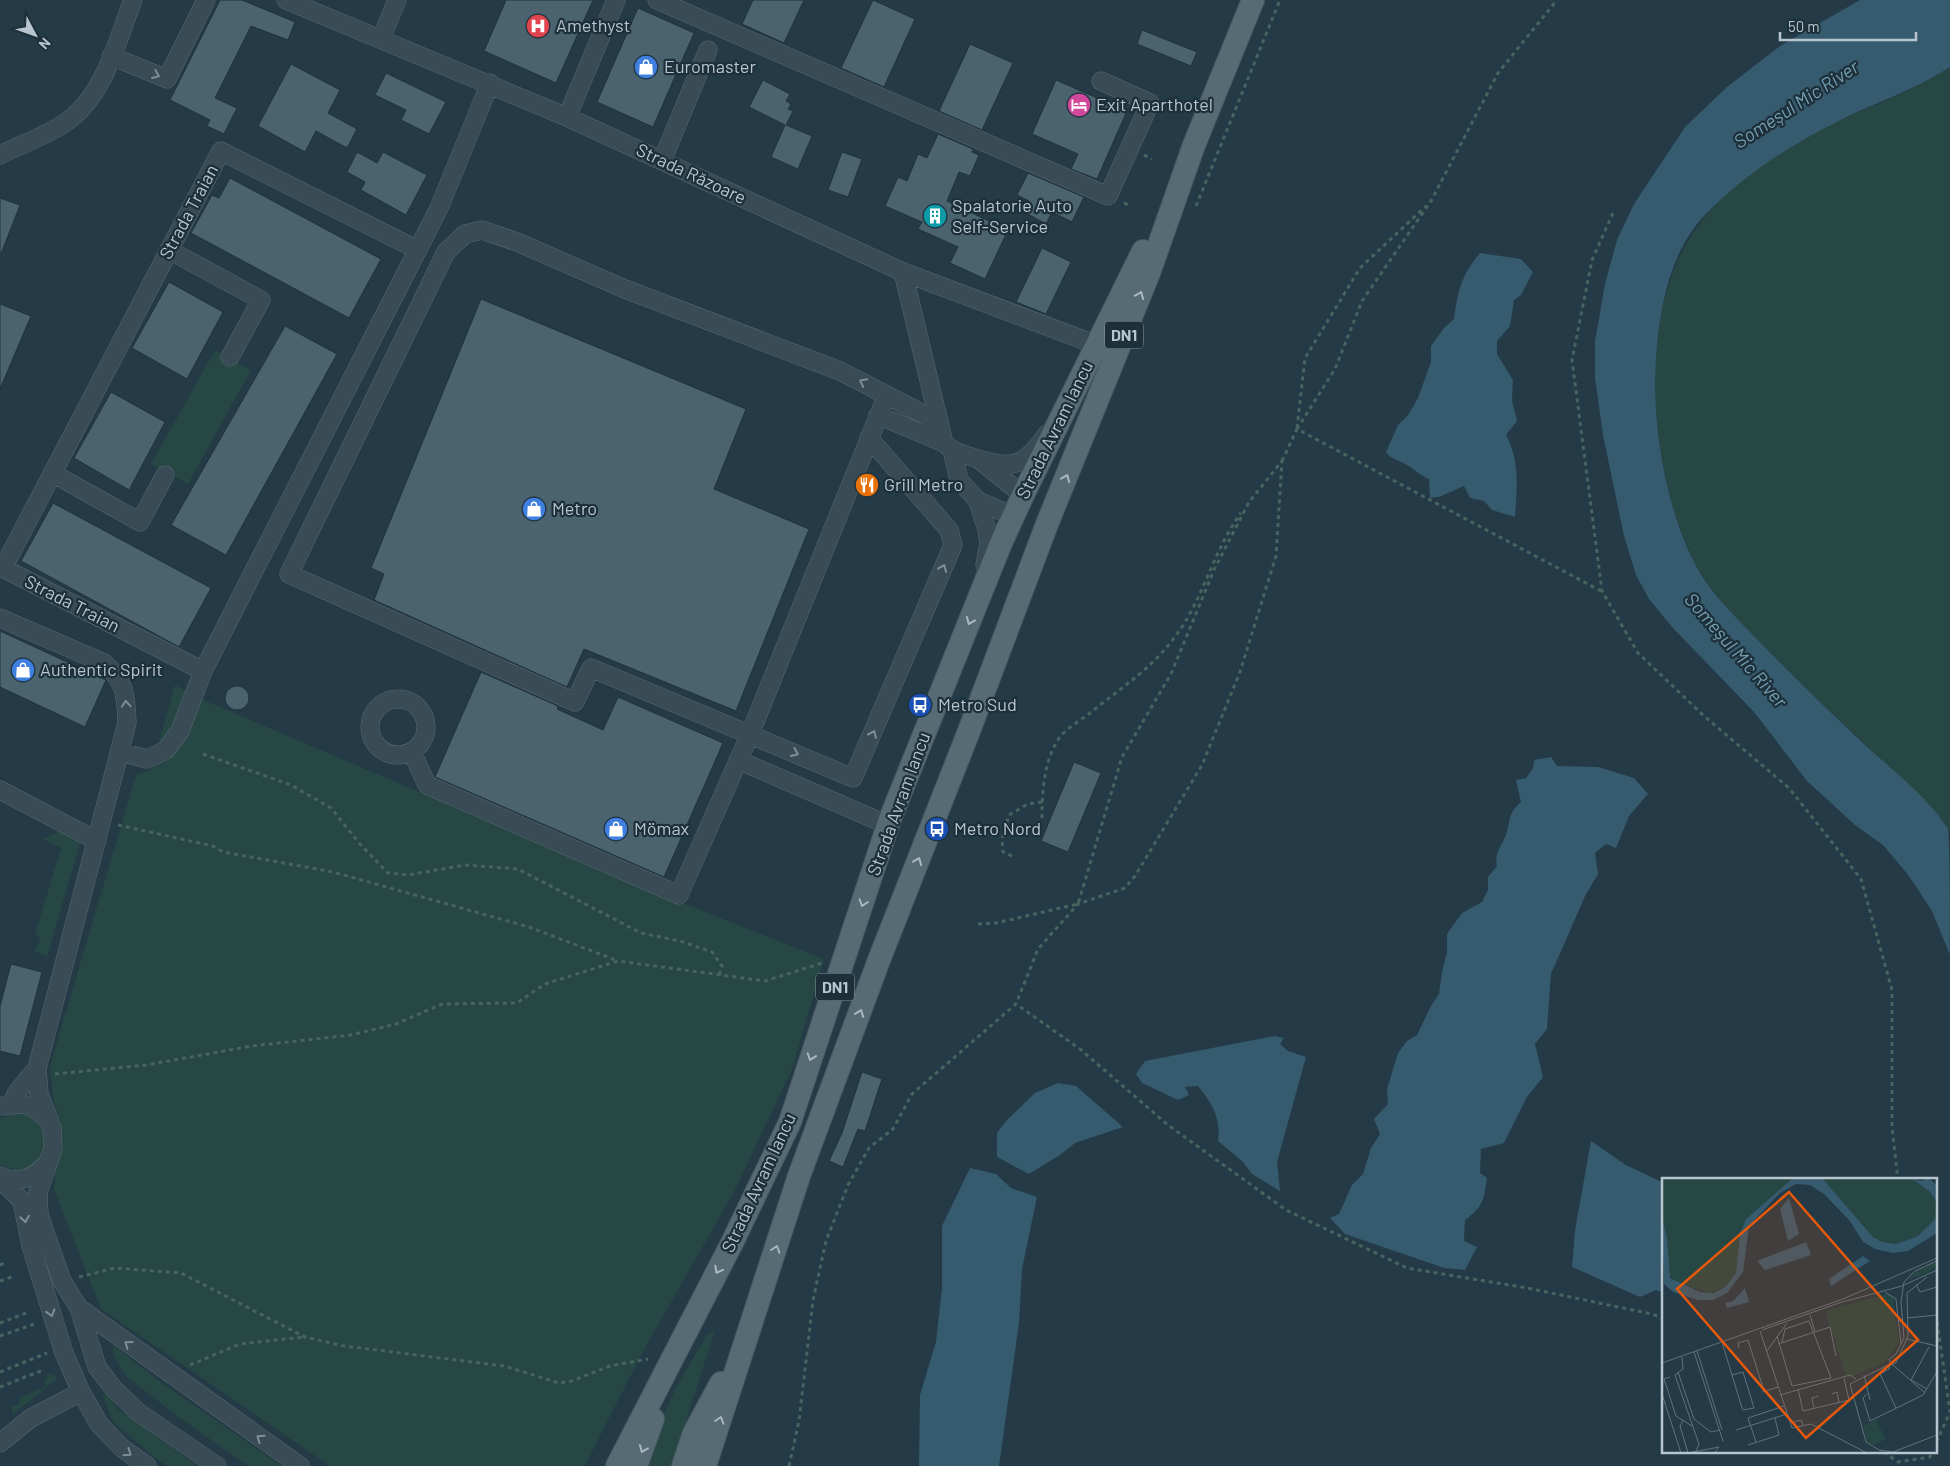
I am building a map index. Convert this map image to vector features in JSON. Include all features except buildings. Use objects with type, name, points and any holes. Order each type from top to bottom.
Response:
[{"type":"main road","name":"Strada Avram Iancu","points":[[705,1466],[800,1176],[879,960],[969,731],[1047,524],[1149,273],[1194,145],[1253,0]]},
{"type":"main road","name":"Strada Avram Iancu","points":[[617,1466],[656,1364],[732,1243],[790,1122],[888,825],[1013,516],[1194,145]]},
{"type":"main road","points":[[683,1466],[694,1433],[748,1331]]},
{"type":"main road","points":[[636,1466],[651,1429],[656,1364]]},
{"type":"street","points":[[0,155],[68,121],[85,106],[98,87],[133,0]]},
{"type":"street","points":[[111,56],[167,79],[206,0]]},
{"type":"street","points":[[380,39],[397,0]]},
{"type":"street","points":[[566,117],[616,0]]},
{"type":"street","points":[[657,0],[1108,196],[1150,103],[1101,81]]},
{"type":"street","name":"Strada Răzoare","points":[[296,2],[380,39],[490,83],[662,160],[903,272],[1097,345]]},
{"type":"street","points":[[662,160],[708,50]]},
{"type":"street","points":[[120,752],[147,759],[166,750],[180,731],[204,671],[439,208],[490,83]]},
{"type":"street","name":"Strada Traian","points":[[204,671],[3,568],[221,151],[418,250]]},
{"type":"street","points":[[869,438],[949,530],[952,544],[853,778],[591,668],[576,702],[289,574],[446,252],[465,234],[482,230],[517,242],[625,289],[840,371],[929,417],[948,447]]},
{"type":"street","points":[[169,250],[262,300],[230,357]]},
{"type":"street","points":[[903,272],[948,447],[960,480],[978,501],[987,530],[989,543],[980,597]]},
{"type":"street","points":[[412,752],[428,785],[679,896],[750,734],[887,395]]},
{"type":"street","points":[[878,416],[994,465],[1012,466],[1040,444],[1065,410]]},
{"type":"street","points":[[978,458],[1022,495]]},
{"type":"street","points":[[52,473],[140,522],[165,475]]},
{"type":"street","points":[[978,501],[1013,516]]},
{"type":"street","points":[[0,618],[104,663],[118,675],[125,690],[127,723],[37,1072],[39,1094],[54,1138],[50,1160],[38,1192],[39,1215],[62,1281],[79,1308],[97,1367],[114,1389],[138,1412],[217,1466]]},
{"type":"street","points":[[738,760],[888,825]]},
{"type":"street","points":[[0,790],[97,841]]},
{"type":"street","points":[[4,1105],[37,1072]]},
{"type":"street","points":[[4,1105],[31,1106],[47,1119],[52,1128]]},
{"type":"street","points":[[0,1178],[18,1180],[30,1177],[41,1170],[50,1160]]},
{"type":"street","points":[[0,1178],[22,1201],[31,1246],[64,1353],[80,1392],[99,1424],[122,1448],[147,1466]]},
{"type":"street","points":[[79,1308],[300,1466]]},
{"type":"street","points":[[0,1443],[31,1418],[80,1392]]},
{"type":"path","points":[[1042,818],[1046,770],[1061,736],[1150,666],[1177,634],[1196,603],[1208,571],[1231,527],[1247,504],[1282,462],[1297,429],[1335,369],[1362,302],[1431,202],[1498,73],[1557,0]]},
{"type":"path","points":[[1144,155],[1152,158]]},
{"type":"path","points":[[1297,429],[1305,358],[1360,268],[1431,202]]},
{"type":"path","points":[[1612,213],[1592,260],[1572,360],[1602,591],[1638,653],[1704,716],[1789,788],[1861,879],[1892,990],[1892,1127],[1898,1178]]},
{"type":"path","points":[[1297,429],[1602,591]]},
{"type":"path","points":[[978,924],[996,923],[1078,904],[1125,888],[1135,876],[1202,765],[1240,672],[1276,556],[1282,462]]},
{"type":"path","points":[[789,1466],[799,1421],[813,1300],[826,1241],[848,1185],[869,1148],[893,1129],[912,1094],[1016,1004],[1038,948],[1078,904],[1122,757],[1171,674],[1214,570],[1247,504]]},
{"type":"path","points":[[203,754],[291,785],[331,808],[359,843],[388,873],[408,875],[465,865],[518,869],[641,933],[712,952],[722,966],[719,976]]},
{"type":"path","points":[[1012,856],[1003,852],[1009,815],[1028,804],[1042,802]]},
{"type":"path","points":[[102,822],[213,846],[223,852],[333,872],[529,927],[618,961],[765,981],[824,962]]},
{"type":"path","points":[[37,1072],[146,1065],[252,1046],[351,1035],[396,1024],[442,1004],[517,1003],[546,984],[618,961]]},
{"type":"path","points":[[1016,1004],[1080,1049],[1168,1125],[1286,1210],[1407,1268],[1527,1288],[1652,1314],[1662,1318]]},
{"type":"path","points":[[0,1265],[7,1262]]},
{"type":"path","points":[[62,1281],[115,1268],[181,1273],[305,1337],[344,1346],[504,1366],[559,1383],[572,1381],[610,1366],[656,1364]]},
{"type":"path","points":[[0,1281],[14,1276]]},
{"type":"path","points":[[0,1323],[26,1313]]},
{"type":"path","points":[[0,1336],[39,1323]]},
{"type":"path","points":[[1938,1328],[1950,1412],[1938,1439]]},
{"type":"path","points":[[190,1365],[240,1344],[305,1337]]},
{"type":"path","points":[[0,1372],[50,1352]]},
{"type":"path","points":[[0,1387],[43,1370]]},
{"type":"path","points":[[1887,1454],[1898,1462],[1930,1457],[1931,1454]]},
{"type":"green space","points":[[1950,67],[1950,832],[1920,797],[1750,632],[1721,601],[1706,581],[1681,532],[1672,504],[1660,444],[1655,386],[1658,334],[1668,288],[1685,246],[1713,208],[1743,180],[1794,145],[1834,123],[1908,91]]},
{"type":"green space","points":[[215,350],[251,370],[188,484],[151,464]]},
{"type":"green space","points":[[175,685],[206,701],[635,884],[824,959],[792,1069],[735,1190],[641,1355],[585,1466],[330,1466],[101,1309],[54,1190],[58,1113],[54,1104],[50,1066],[136,775],[151,770]]},
{"type":"green space","points":[[60,831],[81,840],[47,957],[34,951],[41,938],[35,934],[61,848],[43,839]]},
{"type":"green space","points":[[15,1112],[32,1117],[42,1126],[45,1138],[44,1150],[37,1161],[27,1168],[15,1170],[0,1164],[0,1119]]},
{"type":"green space","points":[[715,1330],[672,1466],[642,1466],[675,1389],[707,1335]]},
{"type":"green space","points":[[112,1344],[162,1383],[282,1466],[248,1466],[177,1416],[126,1376],[114,1356]]},
{"type":"green space","points":[[50,1373],[58,1378],[13,1414],[11,1407],[20,1404],[19,1398],[45,1387],[46,1384],[44,1382]]},
{"type":"green space","points":[[102,1394],[106,1394],[118,1409],[198,1466],[167,1466],[154,1457],[113,1422]]},
{"type":"water","name":"Someşul Mic River","points":[[1860,0],[1950,0],[1950,67],[1921,84],[1814,134],[1780,154],[1733,189],[1705,215],[1693,230],[1674,264],[1663,302],[1657,341],[1656,415],[1665,475],[1672,505],[1681,533],[1706,582],[1728,609],[1793,675],[1920,795],[1948,829],[1950,955],[1932,911],[1909,876],[1883,845],[1855,825],[1807,781],[1754,712],[1672,627],[1649,599],[1636,575],[1624,536],[1603,435],[1595,378],[1595,341],[1605,284],[1617,240],[1634,204],[1685,127],[1727,87],[1780,46]]},
{"type":"water","points":[[1480,253],[1521,259],[1533,272],[1521,295],[1514,300],[1510,326],[1497,341],[1497,354],[1513,380],[1512,401],[1517,421],[1506,435],[1514,454],[1516,465],[1515,517],[1492,510],[1484,501],[1470,498],[1464,486],[1439,497],[1430,498],[1429,479],[1386,452],[1398,425],[1408,415],[1418,398],[1431,362],[1431,346],[1444,328],[1454,319],[1464,276]]},
{"type":"water","points":[[1551,757],[1557,766],[1598,767],[1634,778],[1648,794],[1629,816],[1616,848],[1606,844],[1595,853],[1598,874],[1585,896],[1551,974],[1547,1029],[1535,1044],[1543,1077],[1527,1097],[1504,1143],[1481,1149],[1480,1173],[1487,1178],[1485,1192],[1479,1207],[1465,1220],[1464,1241],[1477,1247],[1465,1270],[1444,1268],[1345,1234],[1330,1218],[1339,1214],[1352,1185],[1363,1174],[1371,1148],[1380,1134],[1374,1119],[1388,1104],[1387,1089],[1398,1053],[1407,1041],[1417,1035],[1439,994],[1447,952],[1447,934],[1462,913],[1482,902],[1488,890],[1488,877],[1497,866],[1497,853],[1506,835],[1511,814],[1521,802],[1516,780],[1526,778],[1533,768],[1534,760]]},
{"type":"water","points":[[1275,1036],[1284,1038],[1280,1044],[1288,1051],[1306,1057],[1277,1162],[1280,1191],[1252,1174],[1242,1161],[1218,1141],[1217,1118],[1198,1086],[1185,1087],[1189,1095],[1178,1100],[1142,1083],[1136,1074],[1145,1061]]},
{"type":"water","points":[[1058,1083],[1076,1086],[1123,1127],[1075,1143],[1060,1155],[1029,1174],[997,1157],[997,1133],[1006,1121],[1035,1093]]},
{"type":"water","points":[[1591,1141],[1626,1165],[1662,1182],[1662,1292],[1656,1290],[1640,1297],[1572,1267],[1575,1230]]},
{"type":"water","points":[[970,1168],[996,1174],[1011,1188],[1037,1197],[1022,1269],[1019,1323],[999,1466],[919,1466],[920,1395],[936,1342],[942,1288],[942,1226]]},
{"type":"place","name":"Amethyst","points":[[538,26]]},
{"type":"place","name":"Euromaster","points":[[646,67]]},
{"type":"place","name":"Exit Aparthotel","points":[[1079,105]]},
{"type":"place","name":"Spalatorie Auto Self-Service","points":[[935,216]]},
{"type":"place","name":"Grill Metro","points":[[867,485]]},
{"type":"place","name":"Metro","points":[[534,509]]},
{"type":"place","name":"Authentic Spirit","points":[[23,670]]},
{"type":"place","name":"Metro Sud","points":[[920,705]]},
{"type":"place","name":"Mömax","points":[[616,829]]},
{"type":"place","name":"Metro Nord","points":[[937,829]]}]
